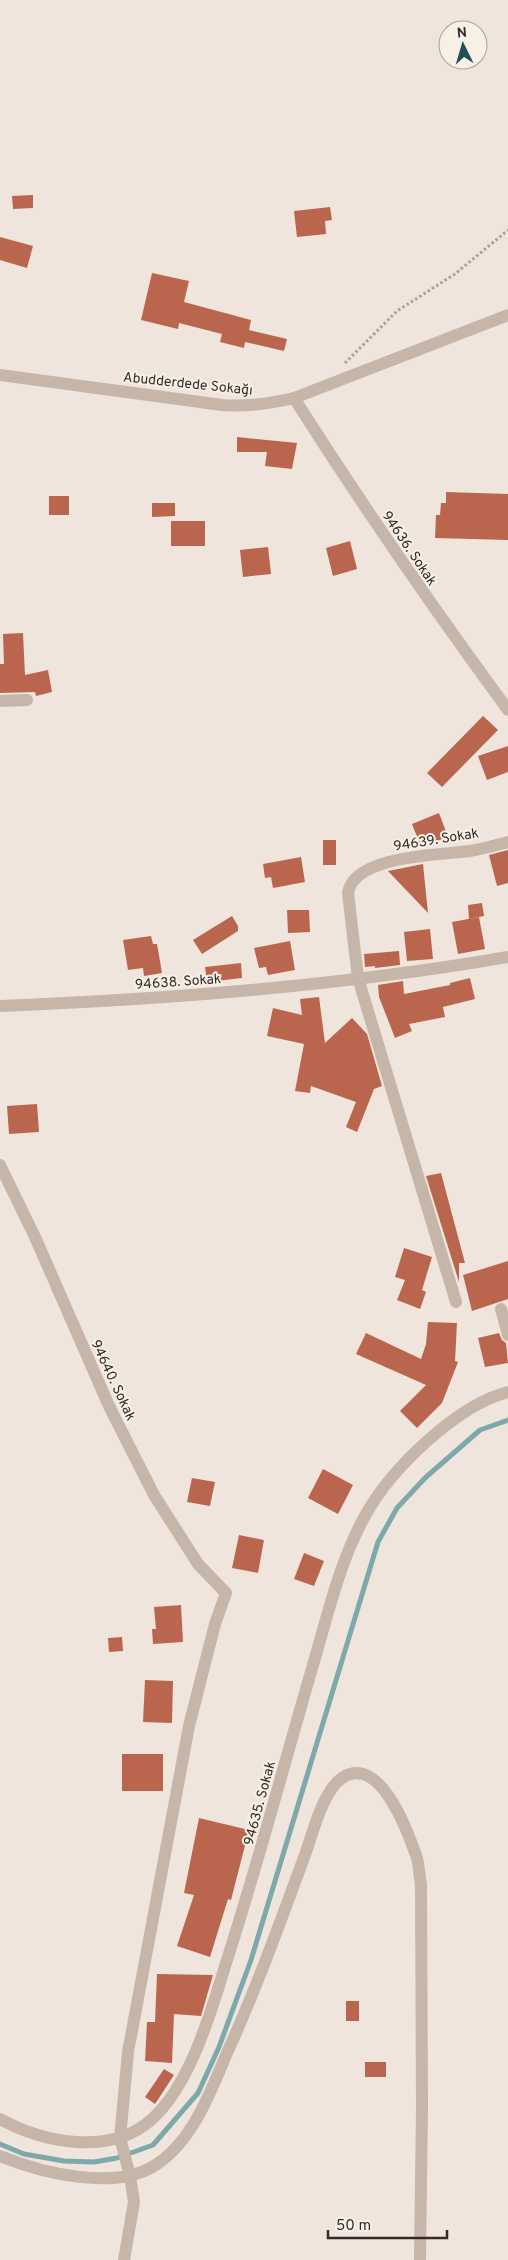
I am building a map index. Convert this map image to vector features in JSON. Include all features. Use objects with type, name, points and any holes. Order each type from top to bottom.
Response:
[{"type":"street","name":"Abudderdede Sokağı","points":[[0,375],[222,405],[247,407],[268,405],[294,398],[508,315]]},
{"type":"street","name":"94636. Sokak","points":[[294,398],[437,614],[508,710]]},
{"type":"street","points":[[0,701],[27,700]]},
{"type":"street","name":"94639. Sokak","points":[[358,978],[348,893],[349,886],[353,881],[377,866],[404,858],[472,850],[508,842]]},
{"type":"street","name":"94638. Sokak","points":[[0,1006],[172,998],[288,987],[508,957]]},
{"type":"street","points":[[358,978],[456,1302]]},
{"type":"street","name":"94640. Sokak","points":[[0,1166],[35,1237],[109,1406],[154,1495],[198,1564],[226,1593],[215,1624],[189,1726],[128,2052],[120,2138]]},
{"type":"street","points":[[501,1310],[508,1335]]},
{"type":"street","name":"94635. Sokak","points":[[0,2118],[37,2135],[56,2139],[88,2141],[120,2138],[140,2128],[163,2108],[191,2064],[220,1983],[257,1865],[339,1576],[353,1538],[367,1512],[386,1486],[412,1457],[456,1416],[493,1396],[508,1392]]},
{"type":"street","points":[[0,2156],[44,2170],[76,2175],[99,2178],[130,2176],[158,2164],[183,2138],[194,2121],[245,2013],[279,1929],[324,1804],[341,1778],[364,1773],[383,1788],[395,1806],[417,1860],[421,1884],[422,2107],[420,2260]]},
{"type":"street","points":[[120,2138],[130,2176],[134,2202],[124,2260]]},
{"type":"path","points":[[327,385],[351,355],[397,311],[455,274],[508,230]]},
{"type":"building","points":[[33,195],[33,208],[13,209],[12,196]]},
{"type":"building","points":[[330,207],[332,220],[325,221],[326,234],[297,237],[294,211]]},
{"type":"building","points":[[0,237],[33,246],[27,268],[0,260]]},
{"type":"building","points":[[152,273],[189,281],[184,302],[251,320],[249,330],[287,339],[284,351],[245,342],[244,348],[220,342],[222,334],[179,323],[178,329],[141,320]]},
{"type":"building","points":[[237,437],[297,443],[292,469],[265,466],[267,452],[237,452]]},
{"type":"building","points":[[446,492],[508,494],[508,540],[435,538],[436,515],[440,515],[441,503],[446,503]]},
{"type":"building","points":[[49,496],[69,496],[69,515],[49,515]]},
{"type":"building","points":[[152,503],[175,503],[175,516],[152,517]]},
{"type":"building","points":[[171,521],[205,521],[205,546],[171,546]]},
{"type":"building","points":[[350,541],[357,569],[333,576],[326,548]]},
{"type":"building","points":[[268,547],[271,574],[243,577],[240,550]]},
{"type":"building","points":[[23,633],[25,675],[48,670],[52,692],[36,696],[35,692],[0,693],[0,664],[4,664],[3,634]]},
{"type":"building","points":[[483,716],[498,730],[442,787],[427,773]]},
{"type":"building","points":[[508,746],[508,772],[487,780],[478,756]]},
{"type":"building","points":[[439,813],[448,837],[421,847],[412,824]]},
{"type":"building","points":[[323,840],[336,840],[336,865],[323,865]]},
{"type":"building","points":[[508,850],[508,883],[497,886],[489,855]]},
{"type":"building","points":[[301,857],[305,882],[273,888],[271,877],[265,878],[263,864]]},
{"type":"building","points":[[423,864],[428,913],[388,871]]},
{"type":"building","points":[[482,903],[484,916],[469,919],[468,905]]},
{"type":"building","points":[[287,910],[309,910],[310,932],[288,933]]},
{"type":"building","points":[[232,916],[238,926],[238,931],[202,954],[193,940]]},
{"type":"building","points":[[479,917],[485,949],[458,954],[452,922]]},
{"type":"building","points":[[430,929],[433,959],[407,961],[404,932]]},
{"type":"building","points":[[151,936],[153,944],[157,944],[162,973],[144,976],[143,968],[128,970],[123,940]]},
{"type":"building","points":[[290,941],[295,970],[268,975],[266,967],[259,968],[254,948]]},
{"type":"building","points":[[399,951],[400,965],[375,968],[375,966],[365,967],[364,954]]},
{"type":"building","points":[[241,963],[242,978],[207,982],[205,967]]},
{"type":"building","points":[[470,978],[475,999],[443,1007],[445,1017],[409,1024],[412,1031],[395,1038],[379,997],[378,985],[403,981],[404,994],[450,985],[450,983]]},
{"type":"building","points":[[319,997],[325,1043],[352,1018],[367,1034],[382,1086],[374,1089],[357,1132],[346,1127],[356,1102],[311,1086],[310,1093],[295,1091],[304,1044],[267,1036],[273,1008],[302,1015],[300,999]]},
{"type":"building","points":[[37,1104],[39,1132],[9,1134],[7,1106]]},
{"type":"building","points":[[441,1173],[465,1263],[459,1263],[459,1282],[426,1176]]},
{"type":"building","points":[[404,1248],[432,1257],[422,1290],[426,1292],[420,1309],[397,1300],[405,1280],[395,1277]]},
{"type":"building","points":[[508,1261],[508,1299],[472,1311],[463,1275]]},
{"type":"building","points":[[428,1322],[457,1323],[455,1361],[458,1362],[442,1403],[417,1428],[400,1411],[426,1385],[356,1354],[366,1333],[421,1359],[426,1344]]},
{"type":"building","points":[[499,1333],[502,1340],[506,1343],[508,1363],[485,1367],[478,1338]]},
{"type":"building","points":[[323,1469],[353,1485],[338,1514],[308,1498]]},
{"type":"building","points":[[192,1478],[215,1482],[210,1506],[187,1502]]},
{"type":"building","points":[[239,1535],[264,1540],[258,1573],[232,1568]]},
{"type":"building","points":[[304,1553],[324,1561],[314,1586],[294,1579]]},
{"type":"building","points":[[181,1605],[183,1642],[153,1644],[152,1629],[156,1629],[154,1607]]},
{"type":"building","points":[[122,1637],[123,1651],[109,1652],[108,1638]]},
{"type":"building","points":[[145,1680],[173,1681],[172,1723],[143,1722]]},
{"type":"building","points":[[122,1754],[163,1754],[163,1791],[122,1791]]},
{"type":"building","points":[[199,1818],[249,1830],[231,1900],[228,1899],[210,1957],[177,1946],[194,1895],[184,1893]]},
{"type":"building","points":[[157,1974],[213,1975],[201,2016],[174,2014],[172,2063],[145,2061],[147,2022],[155,2022]]},
{"type":"building","points":[[346,2001],[359,2001],[359,2021],[346,2021]]},
{"type":"building","points":[[365,2062],[386,2062],[386,2077],[365,2077]]},
{"type":"building","points":[[164,2069],[174,2075],[155,2104],[145,2097]]},
{"type":"waterway","points":[[0,2144],[24,2154],[64,2161],[94,2162],[117,2158],[153,2145],[198,2093],[219,2047],[251,1960],[378,1542],[397,1508],[425,1478],[480,1430],[508,1420]]}]
